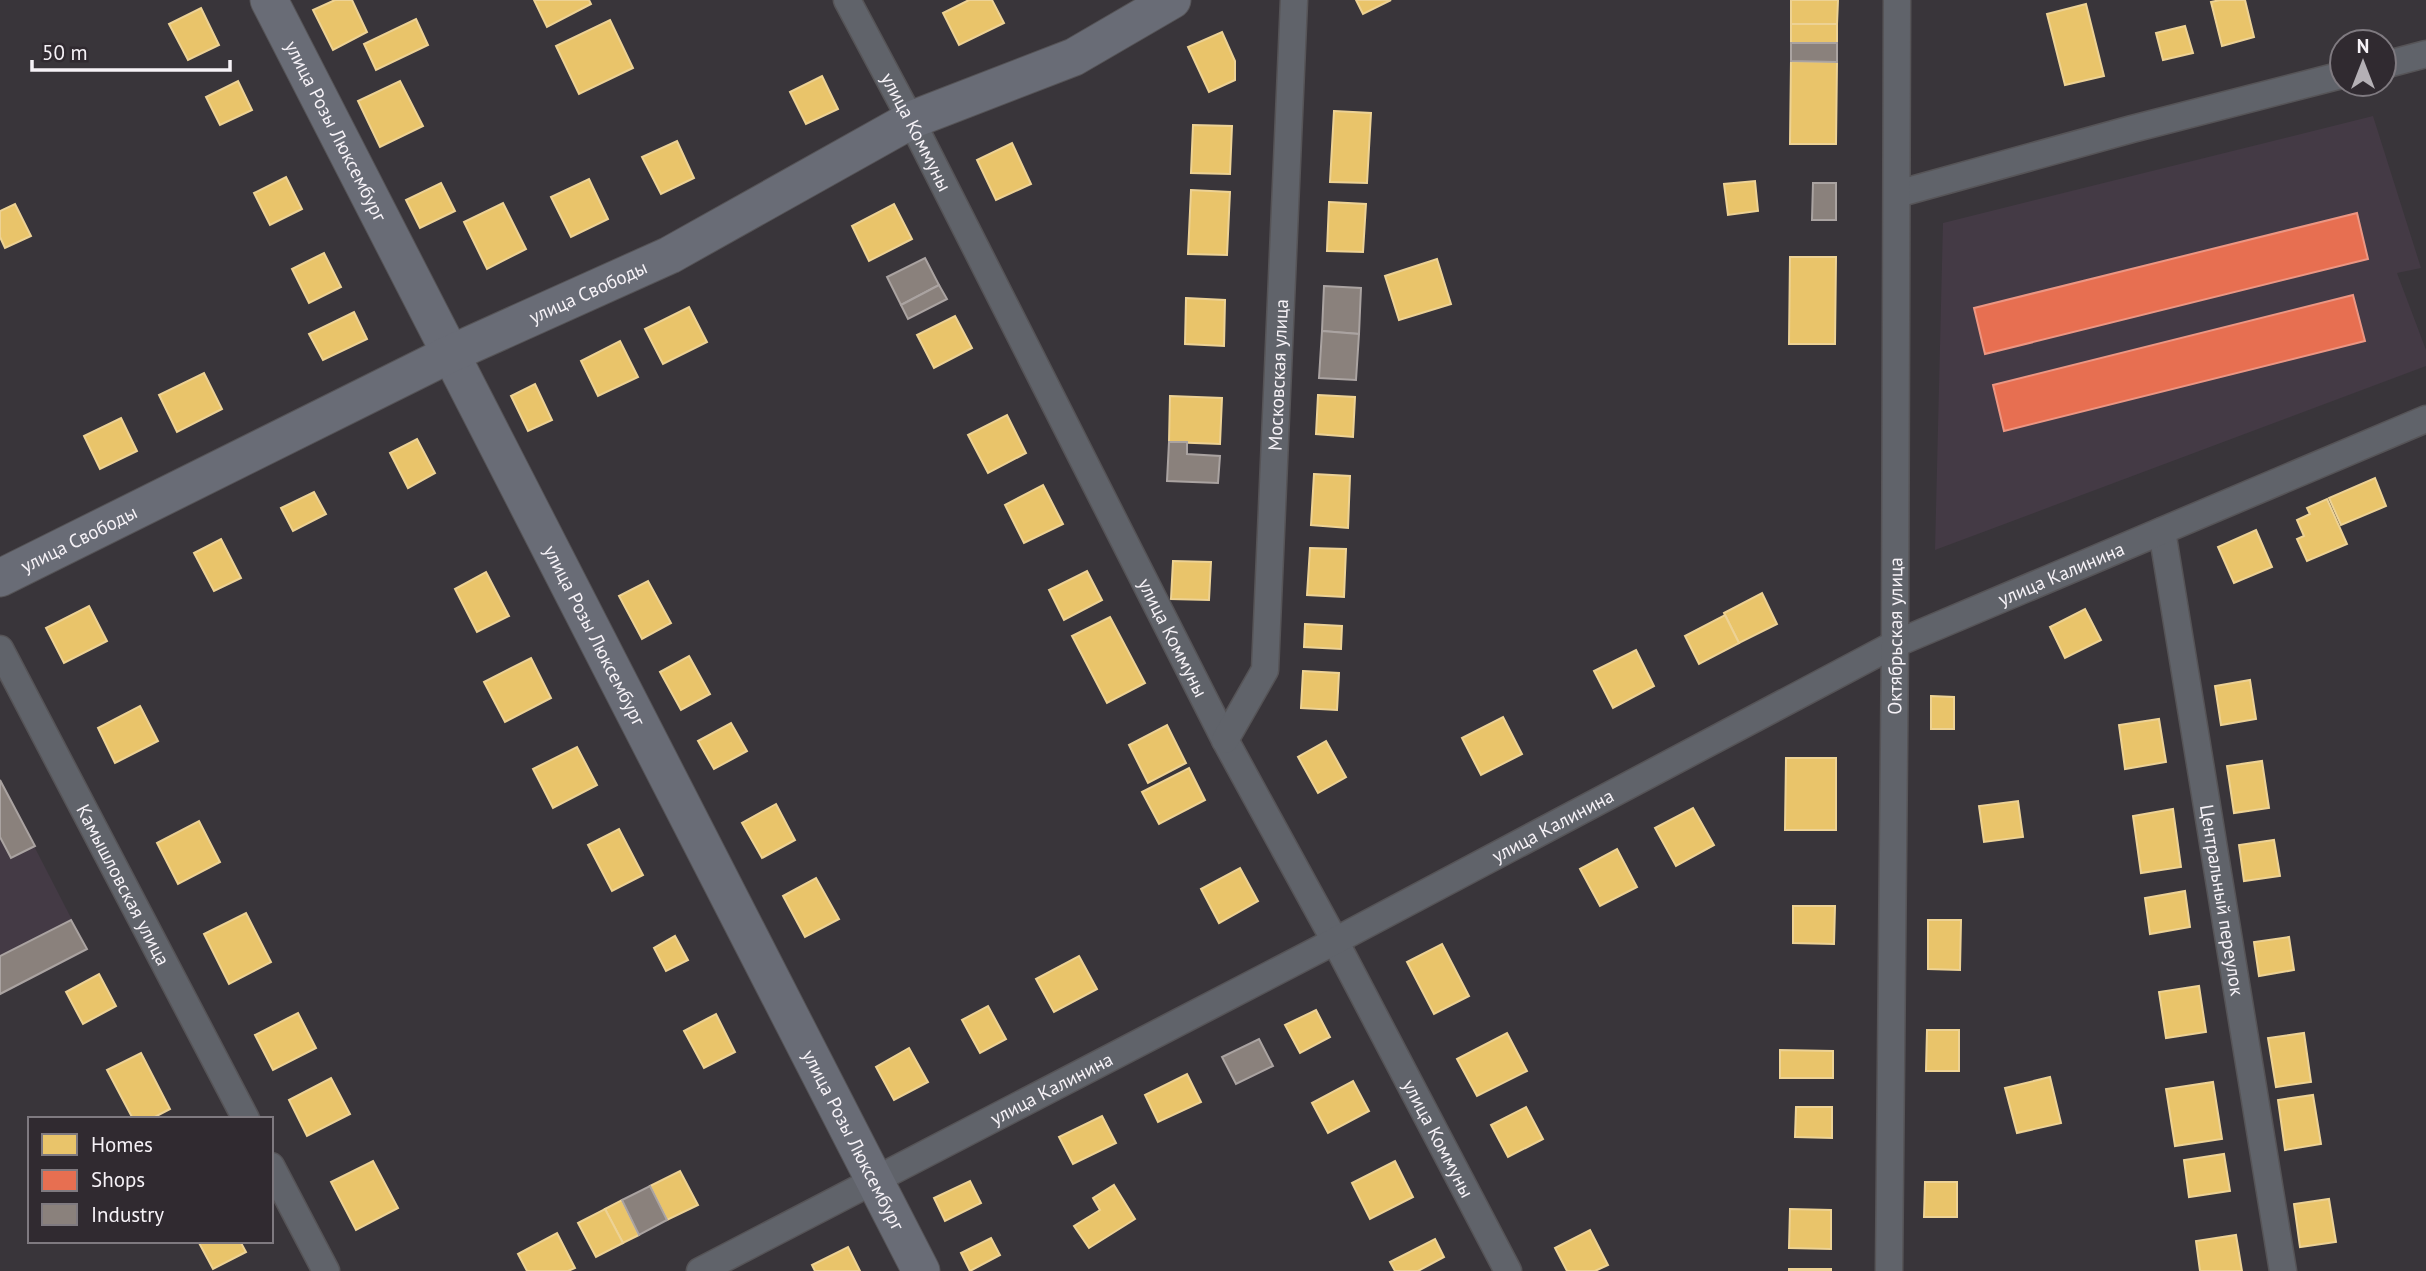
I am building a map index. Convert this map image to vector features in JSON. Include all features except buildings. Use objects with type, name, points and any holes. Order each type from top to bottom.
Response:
[{"type":"street","name":"улица Розы Люксембург","points":[[269,0],[920,1271]]},
{"type":"street","name":"улица Коммуны","points":[[847,0],[911,120],[1225,740],[1335,941],[1508,1271]]},
{"type":"street","name":"улица Свободы","points":[[0,578],[450,354],[670,254],[911,120],[1074,57],[1172,0]]},
{"type":"street","name":"Московская улица","points":[[1225,740],[1265,670],[1294,0]]},
{"type":"street","name":"Октябрьская улица","points":[[1889,1271],[1897,0]]},
{"type":"street","points":[[2398,61],[2426,54]]},
{"type":"street","points":[[1897,194],[2132,128],[2328,79]]},
{"type":"street","name":"улица Калинина","points":[[700,1271],[1335,941],[1895,644],[2426,419]]},
{"type":"street","name":"Центральный переулок","points":[[2162,531],[2283,1271]]},
{"type":"street","name":"Камышловская улица","points":[[0,649],[245,1117]]},
{"type":"street","points":[[273,1170],[326,1271]]},
{"type":"shaded area","points":[[2373,116],[2421,268],[2397,273],[2426,350],[2426,366],[1935,550],[1943,223]]},
{"type":"shaded area","points":[[0,780],[87,949],[0,994]]}]
